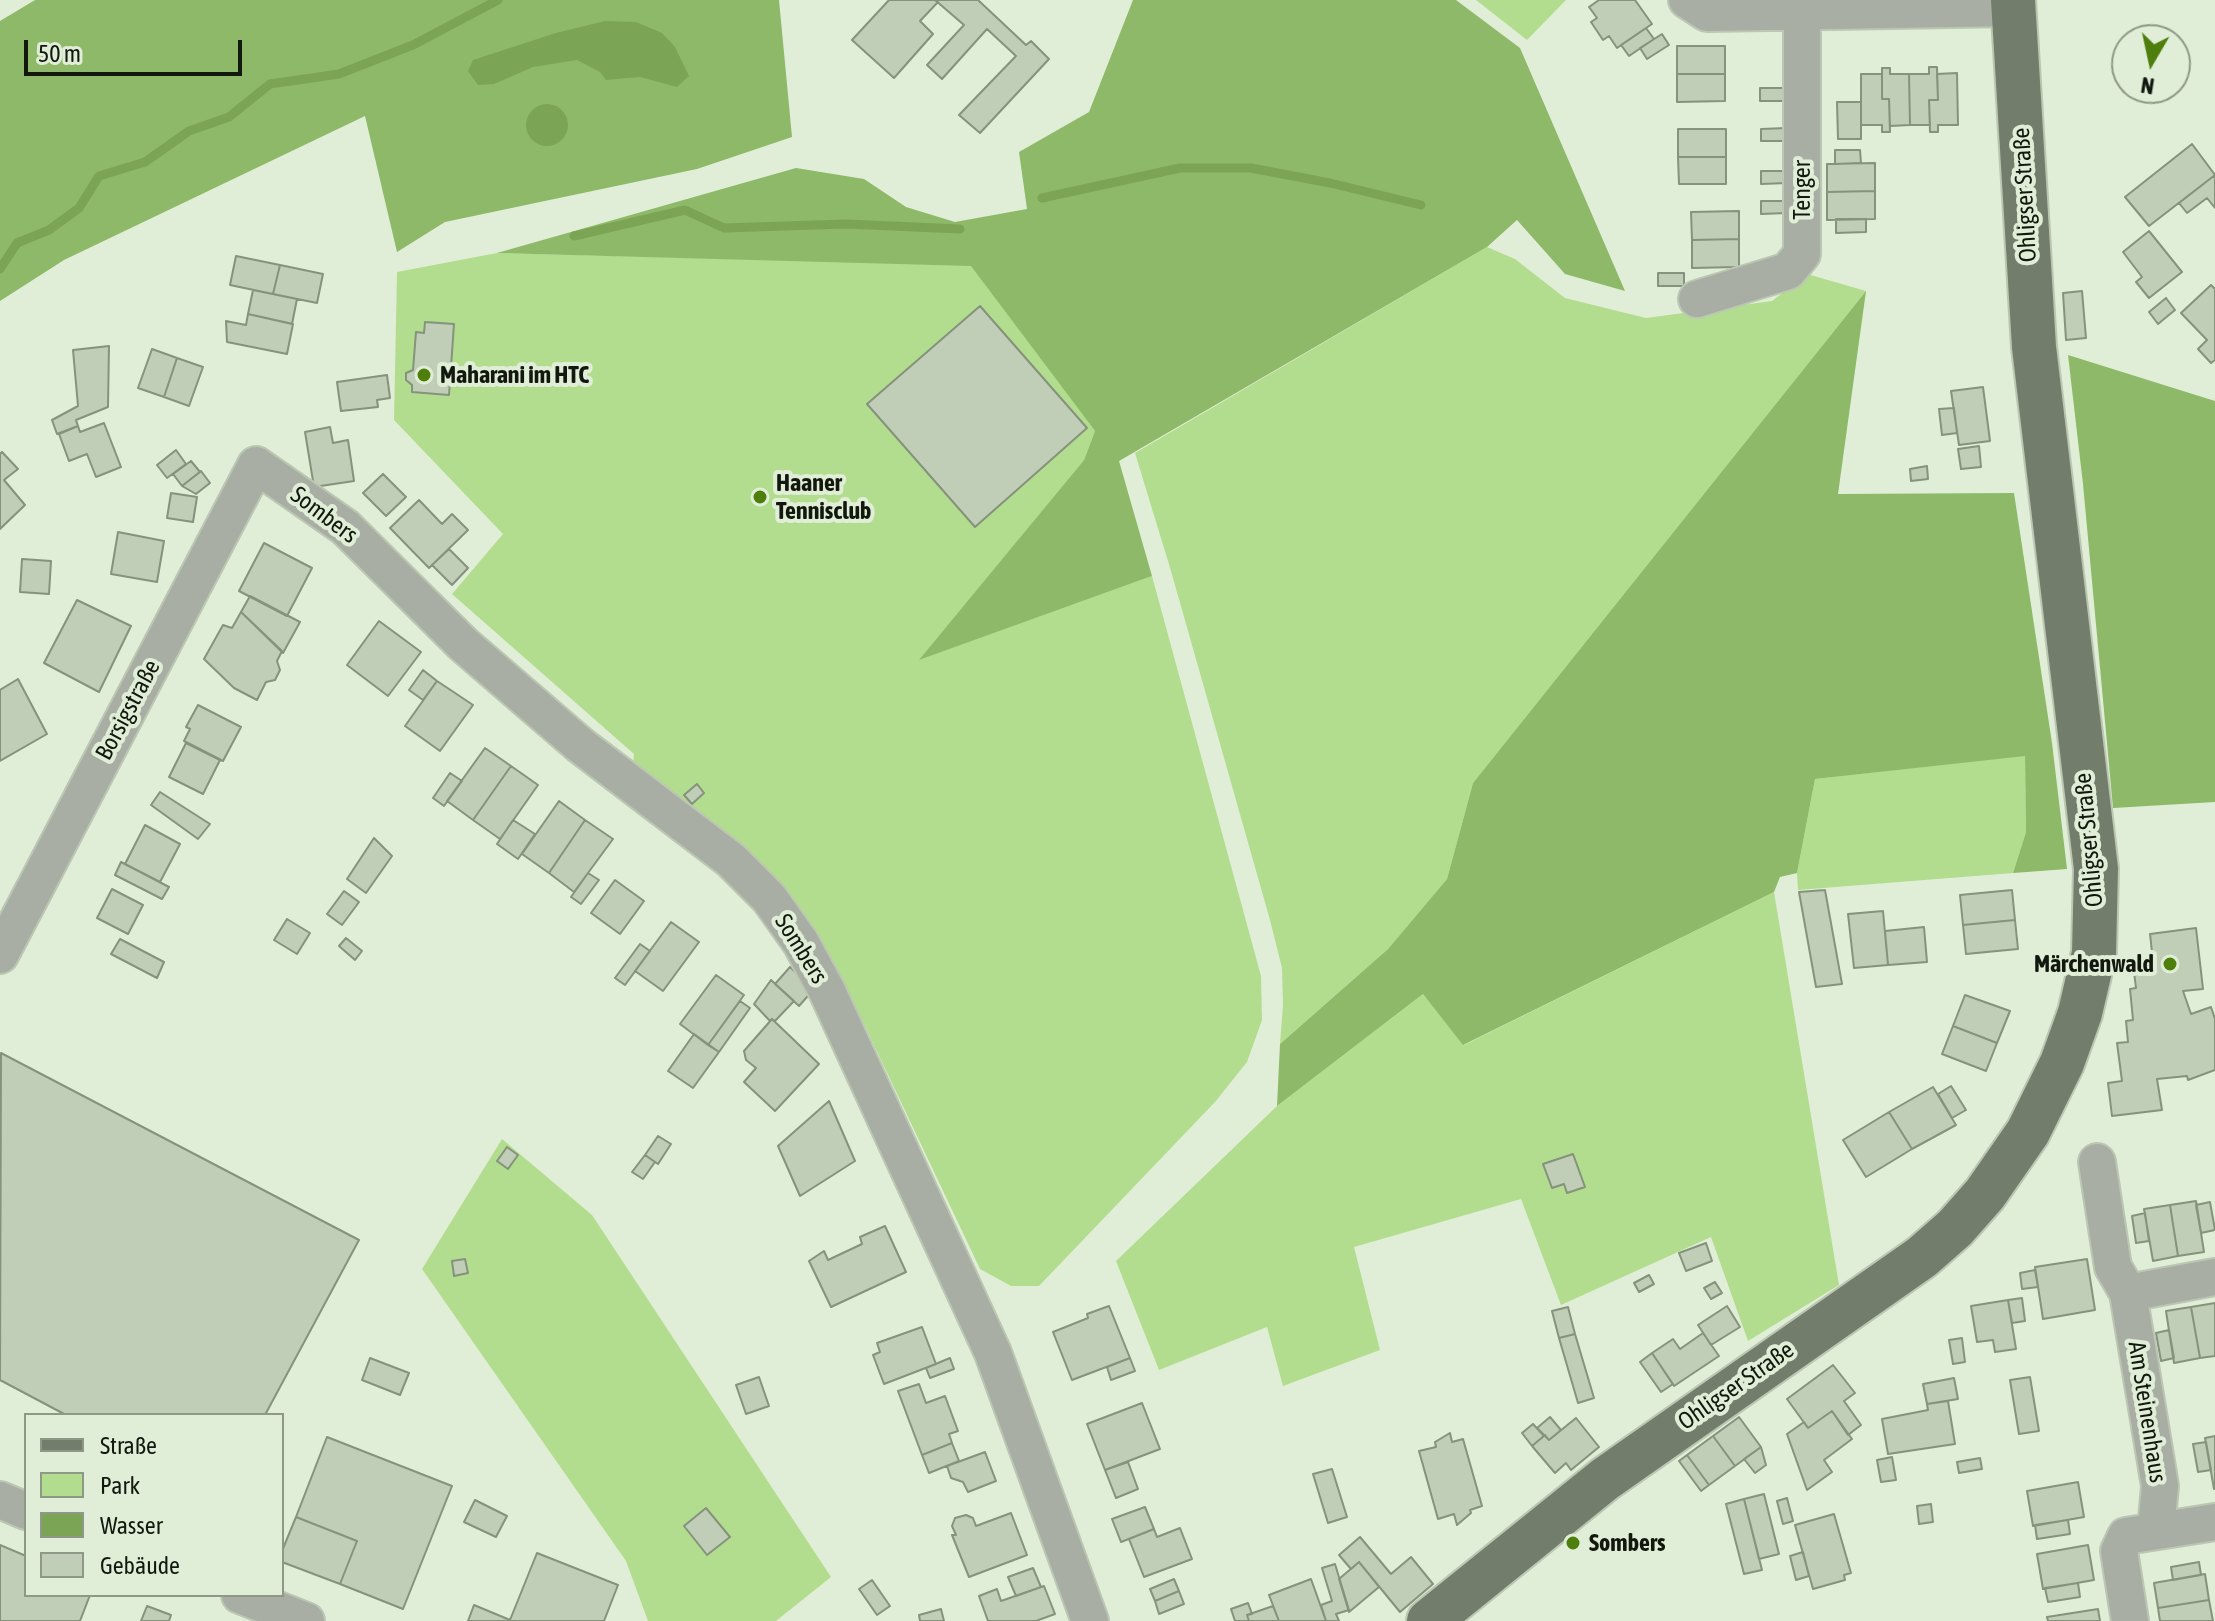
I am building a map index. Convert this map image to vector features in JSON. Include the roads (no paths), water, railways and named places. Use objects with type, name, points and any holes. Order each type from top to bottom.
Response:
[{"type":"main road","name":"Ohligser Straße","points":[[1429,1621],[1605,1479],[1922,1257],[1944,1238],[1985,1194],[2028,1132],[2062,1063],[2080,1013],[2094,953],[2096,869],[2034,347],[2014,4]]},
{"type":"street","points":[[1687,0],[1707,13],[1802,5],[2014,4]]},
{"type":"street","name":"Tenger","points":[[1697,299],[1788,271],[1802,254],[1802,5]]},
{"type":"street","name":"Borsigstraße","points":[[0,955],[256,465]]},
{"type":"street","name":"Sombers","points":[[256,465],[345,527],[463,644],[580,745],[731,860],[769,898],[801,943],[827,991],[993,1353],[1090,1621]]},
{"type":"street","name":"Am Steinenhaus","points":[[2097,1162],[2113,1267],[2128,1293],[2160,1486],[2156,1530]]},
{"type":"street","points":[[2128,1293],[2215,1277]]},
{"type":"street","points":[[0,1500],[24,1510]]},
{"type":"street","points":[[2130,1621],[2119,1551],[2126,1536],[2215,1522]]},
{"type":"street","points":[[245,1597],[306,1621]]},
{"type":"water","points":[[605,21],[636,22],[662,33],[675,47],[689,76],[677,87],[640,77],[606,80],[600,72],[577,60],[533,67],[494,84],[478,85],[468,71],[473,60]]},
{"type":"water","points":[[547,104],[562,110],[568,125],[562,140],[547,146],[532,140],[526,125],[532,110]]},
{"type":"waterway","points":[[0,269],[17,243],[49,230],[79,208],[99,176],[145,162],[189,131],[229,117],[270,84],[339,74],[413,45],[498,0]]},
{"type":"waterway","points":[[1042,198],[1180,168],[1251,168],[1421,205]]},
{"type":"waterway","points":[[574,236],[685,210],[724,228],[846,224],[960,229]]},
{"type":"place","name":"Maharani im HTC","points":[[424,375]]},
{"type":"place","name":"Haaner Tennisclub","points":[[760,497]]},
{"type":"place","name":"Märchenwald","points":[[2170,964]]},
{"type":"place","name":"Sombers","points":[[1573,1543]]}]
